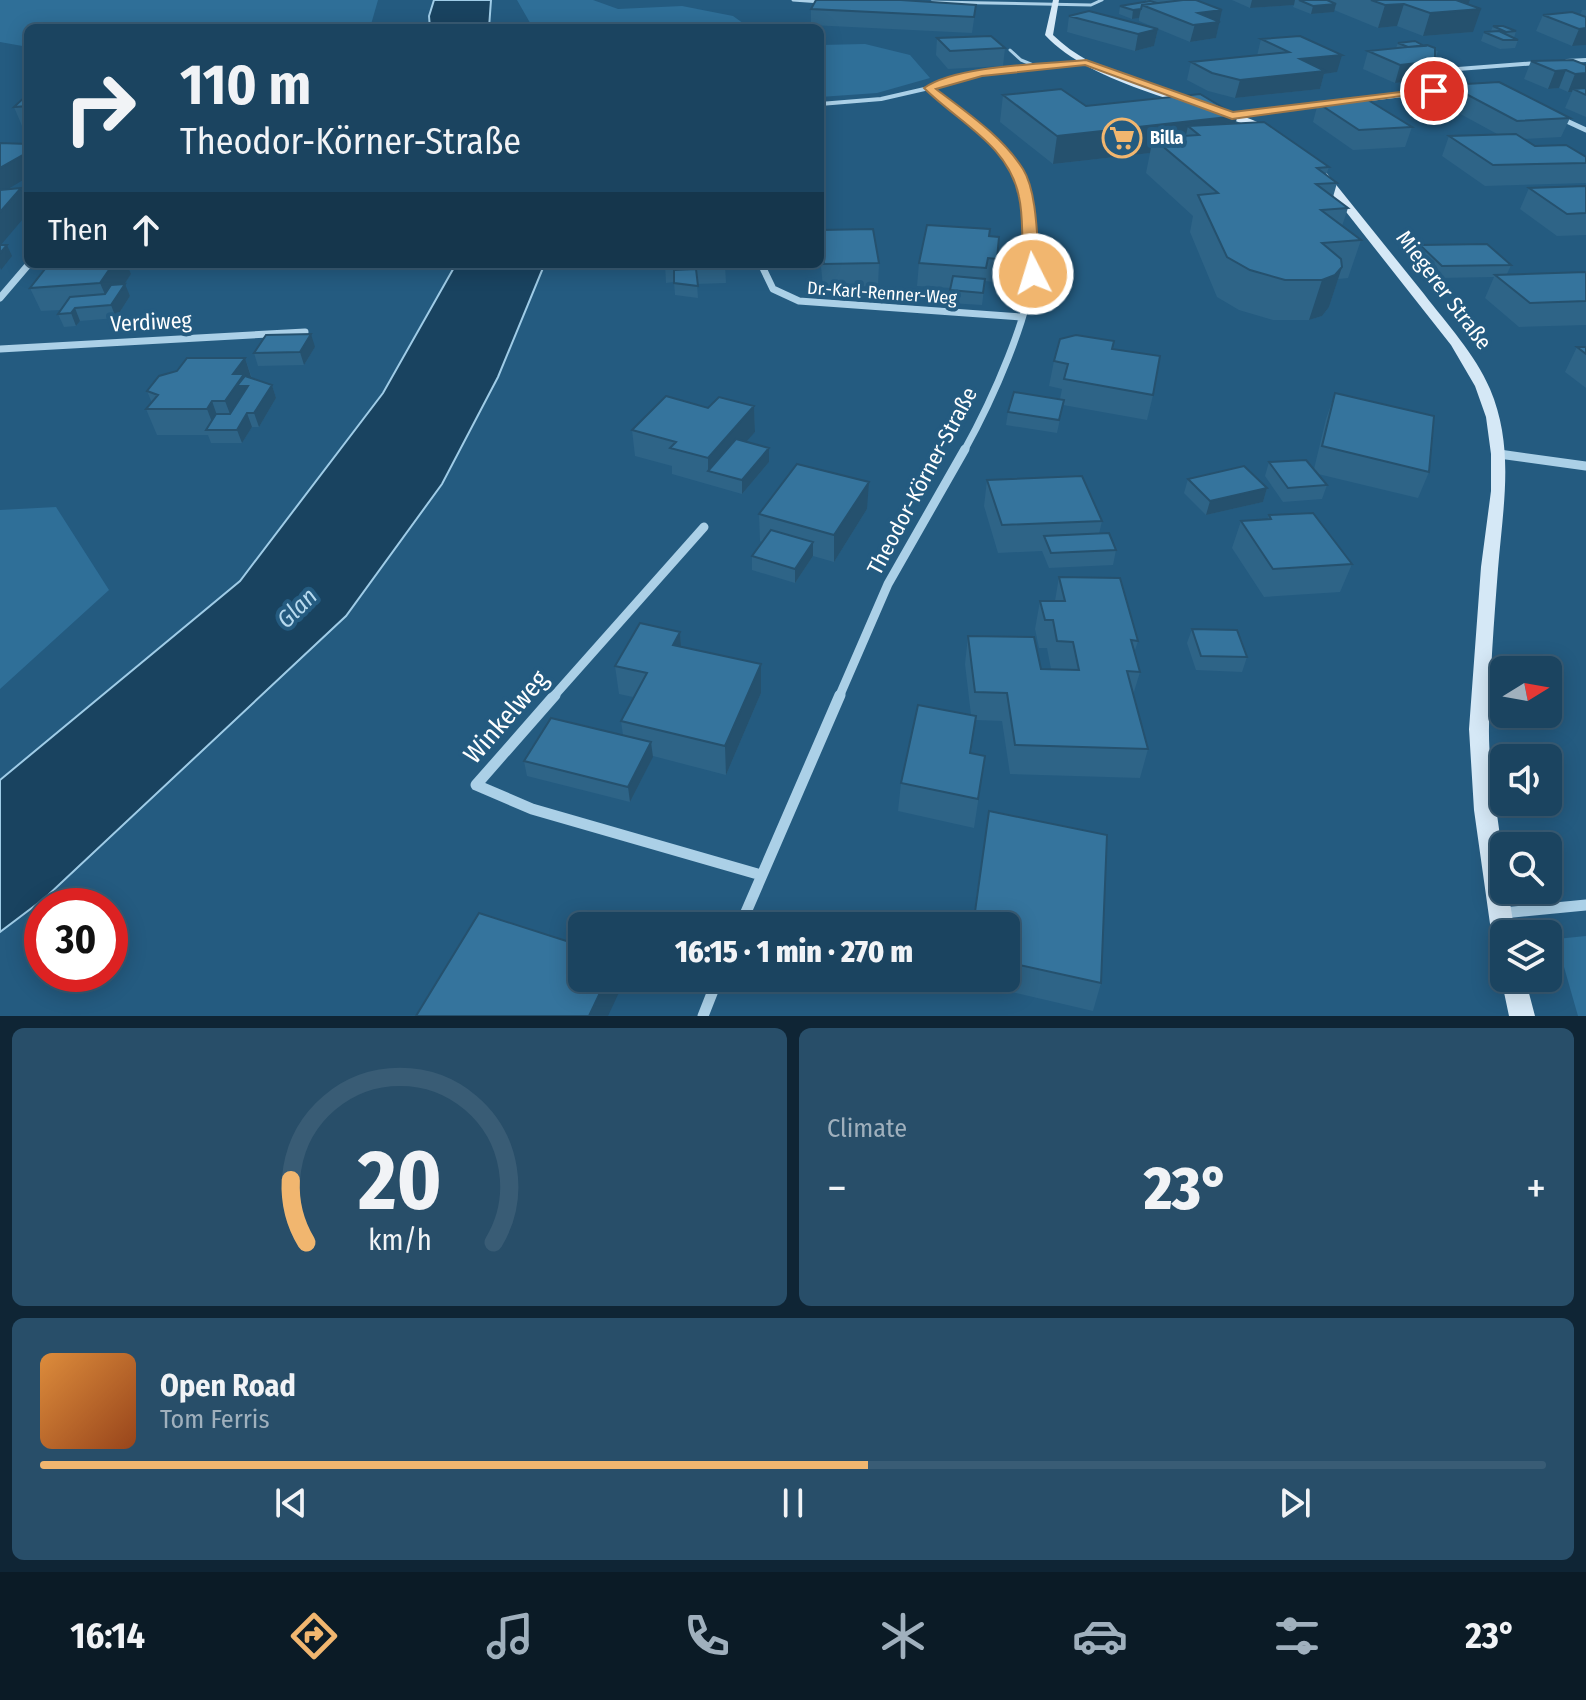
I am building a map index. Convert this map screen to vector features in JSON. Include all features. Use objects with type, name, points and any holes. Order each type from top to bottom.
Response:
[{"type":"main road","points":[[1056,2],[1049,35],[1064,51],[1278,136]]},
{"type":"main road","name":"Miegerer Straße","points":[[1311,160],[1457,344],[1482,386],[1493,417],[1499,454],[1499,491],[1490,567],[1479,729],[1485,810],[1500,920]]},
{"type":"main road","points":[[1516,992],[1522,1016]]},
{"type":"street","points":[[1554,62],[1586,60]]},
{"type":"street","points":[[824,104],[881,99],[963,77],[1086,62]]},
{"type":"street","points":[[1463,88],[1458,69],[1538,63]]},
{"type":"street","name":"Theodor-Körner-Straße","points":[[746,912],[888,584],[985,413],[1021,317],[1033,274],[1026,200],[1019,171],[981,129],[929,88]]},
{"type":"street","points":[[1232,116],[1475,89]]},
{"type":"street","points":[[1549,113],[1586,130]]},
{"type":"street","points":[[0,298],[26,268]]},
{"type":"street","name":"Dr.-Karl-Renner-Weg","points":[[762,268],[764,281],[771,289],[799,301],[1021,317]]},
{"type":"street","name":"Verdiweg","points":[[0,349],[305,332]]},
{"type":"street","points":[[1499,454],[1586,466]]},
{"type":"street","name":"Winkelweg","points":[[704,527],[476,785],[532,809],[761,875]]},
{"type":"street","points":[[1498,913],[1586,905]]},
{"type":"street","points":[[703,1016],[712,992]]},
{"type":"lane","points":[[793,0],[830,3]]},
{"type":"lane","points":[[919,3],[1056,2],[1091,5],[1102,0]]},
{"type":"lane","points":[[1010,50],[1021,60],[1038,67]]},
{"type":"shaded area","points":[[0,0],[378,0],[371,24],[24,24],[24,46],[0,42]]},
{"type":"shaded area","points":[[517,0],[593,0],[618,9],[682,6],[733,16],[744,24],[531,24]]},
{"type":"shaded area","points":[[865,44],[910,55],[930,78],[877,93],[824,97],[824,45]]},
{"type":"shaded area","points":[[56,507],[109,590],[0,689],[0,510]]},
{"type":"shaded area","points":[[1586,936],[1586,1016],[1578,1016],[1562,960],[1562,938]]},
{"type":"water","points":[[434,0],[491,0],[489,24],[430,24]]},
{"type":"water","name":"Glan","points":[[454,268],[543,268],[498,377],[442,484],[346,616],[56,888],[24,888],[24,914],[0,932],[0,780],[240,581],[383,393]]},
{"type":"building","points":[[816,0],[901,0],[976,5],[974,17],[811,9]]},
{"type":"building","points":[[1196,0],[1222,10],[1198,13],[1220,22],[1193,25],[1142,5]]},
{"type":"building","points":[[1299,0],[1327,0],[1336,4],[1313,6]]},
{"type":"building","points":[[1371,0],[1456,0],[1481,9],[1430,13],[1404,4],[1385,5]]},
{"type":"building","points":[[1150,1],[1157,3],[1133,10],[1120,6]]},
{"type":"building","points":[[1089,11],[1158,29],[1138,34],[1069,16]]},
{"type":"building","points":[[1572,12],[1586,17],[1586,28],[1579,29],[1543,15]]},
{"type":"building","points":[[1493,26],[1503,26],[1516,31],[1506,32]]},
{"type":"building","points":[[1499,31],[1518,40],[1503,40],[1484,32]]},
{"type":"building","points":[[991,36],[1005,48],[950,51],[937,38]]},
{"type":"building","points":[[1300,36],[1342,55],[1300,59],[1325,71],[1240,80],[1212,73],[1191,62],[1289,52],[1261,39]]},
{"type":"building","points":[[1415,41],[1424,46],[1408,47],[1398,43]]},
{"type":"building","points":[[1427,45],[1435,48],[1435,61],[1400,65],[1368,51]]},
{"type":"building","points":[[1573,60],[1586,65],[1586,73],[1555,71],[1531,61]]},
{"type":"building","points":[[1499,82],[1570,118],[1517,121],[1449,85]]},
{"type":"building","points":[[1586,88],[1586,95],[1573,89]]},
{"type":"building","points":[[1061,89],[1086,106],[1200,94],[1237,116],[1057,136],[1003,95]]},
{"type":"building","points":[[24,98],[24,106],[14,107]]},
{"type":"building","points":[[1368,100],[1412,127],[1359,130],[1318,103]]},
{"type":"building","points":[[1264,122],[1329,167],[1317,168],[1337,183],[1316,184],[1348,208],[1321,210],[1361,240],[1322,243],[1341,259],[1342,267],[1335,275],[1322,280],[1285,280],[1250,270],[1227,257],[1198,195],[1218,193],[1153,138],[1199,135],[1188,126]]},
{"type":"building","points":[[1516,134],[1535,146],[1566,145],[1586,157],[1586,163],[1493,165],[1449,136]]},
{"type":"building","points":[[0,143],[24,144],[24,154],[0,168]]},
{"type":"building","points":[[1586,186],[1586,213],[1567,214],[1529,188]]},
{"type":"building","points":[[21,188],[0,212],[0,190]]},
{"type":"building","points":[[927,225],[990,229],[989,236],[999,237],[997,259],[988,258],[986,268],[919,263]]},
{"type":"building","points":[[873,229],[879,263],[824,264],[824,230]]},
{"type":"building","points":[[1487,244],[1511,265],[1442,266],[1420,245]]},
{"type":"building","points":[[46,268],[110,268],[100,283],[30,288]]},
{"type":"building","points":[[696,269],[698,286],[674,283],[674,270]]},
{"type":"building","points":[[1586,272],[1586,301],[1530,303],[1495,275]]},
{"type":"building","points":[[953,276],[985,279],[983,293],[950,290]]},
{"type":"building","points":[[125,284],[111,305],[75,308],[71,313],[58,314],[70,297],[105,294],[111,285]]},
{"type":"building","points":[[311,334],[300,352],[254,353],[266,335]]},
{"type":"building","points":[[1076,335],[1114,341],[1112,349],[1160,356],[1153,395],[1064,379],[1068,364],[1054,361],[1060,339]]},
{"type":"building","points":[[187,358],[245,358],[233,374],[244,374],[225,401],[212,401],[207,409],[146,409],[158,395],[147,391],[159,376],[177,371]]},
{"type":"building","points":[[245,376],[272,385],[254,413],[247,413],[237,430],[206,430],[216,414],[230,414],[248,386],[237,386]]},
{"type":"building","points":[[1014,392],[1064,400],[1059,420],[1008,412]]},
{"type":"building","points":[[1335,393],[1434,416],[1429,472],[1322,446]]},
{"type":"building","points":[[666,396],[708,408],[719,397],[754,406],[708,458],[670,448],[676,442],[632,430]]},
{"type":"building","points":[[736,439],[769,448],[742,480],[708,471]]},
{"type":"building","points":[[1306,460],[1327,485],[1288,488],[1269,462]]},
{"type":"building","points":[[797,464],[869,482],[834,535],[759,514]]},
{"type":"building","points":[[1244,466],[1267,488],[1210,501],[1188,479]]},
{"type":"building","points":[[1082,476],[1102,521],[1002,525],[987,480]]},
{"type":"building","points":[[1313,513],[1352,564],[1273,569],[1241,521],[1271,519],[1269,515]]},
{"type":"building","points":[[771,530],[813,542],[795,569],[752,556]]},
{"type":"building","points":[[1109,533],[1116,550],[1051,553],[1044,536]]},
{"type":"building","points":[[1059,577],[1120,578],[1138,641],[1131,640],[1140,672],[1127,671],[1148,749],[1015,745],[1007,693],[975,692],[968,636],[1034,637],[1041,669],[1079,670],[1073,642],[1057,641],[1053,620],[1045,620],[1040,601],[1065,601]]},
{"type":"building","points":[[640,623],[680,632],[673,645],[761,664],[725,746],[621,721],[647,673],[615,666]]},
{"type":"building","points":[[1192,629],[1237,630],[1247,657],[1201,656]]},
{"type":"building","points":[[918,705],[976,716],[970,753],[985,756],[978,799],[901,783]]},
{"type":"building","points":[[551,718],[651,742],[628,787],[524,761]]},
{"type":"building","points":[[989,811],[1107,835],[1101,983],[1020,965],[1020,912],[975,912]]},
{"type":"building","points":[[479,913],[568,942],[568,992],[600,992],[589,1016],[416,1016]]},
{"type":"place","name":"Billa","points":[[1122,138]]},
{"type":"route","points":[[1033,274],[1026,200],[1019,171],[981,129],[929,88],[982,73],[1086,62],[1232,116],[1434,91]]}]
